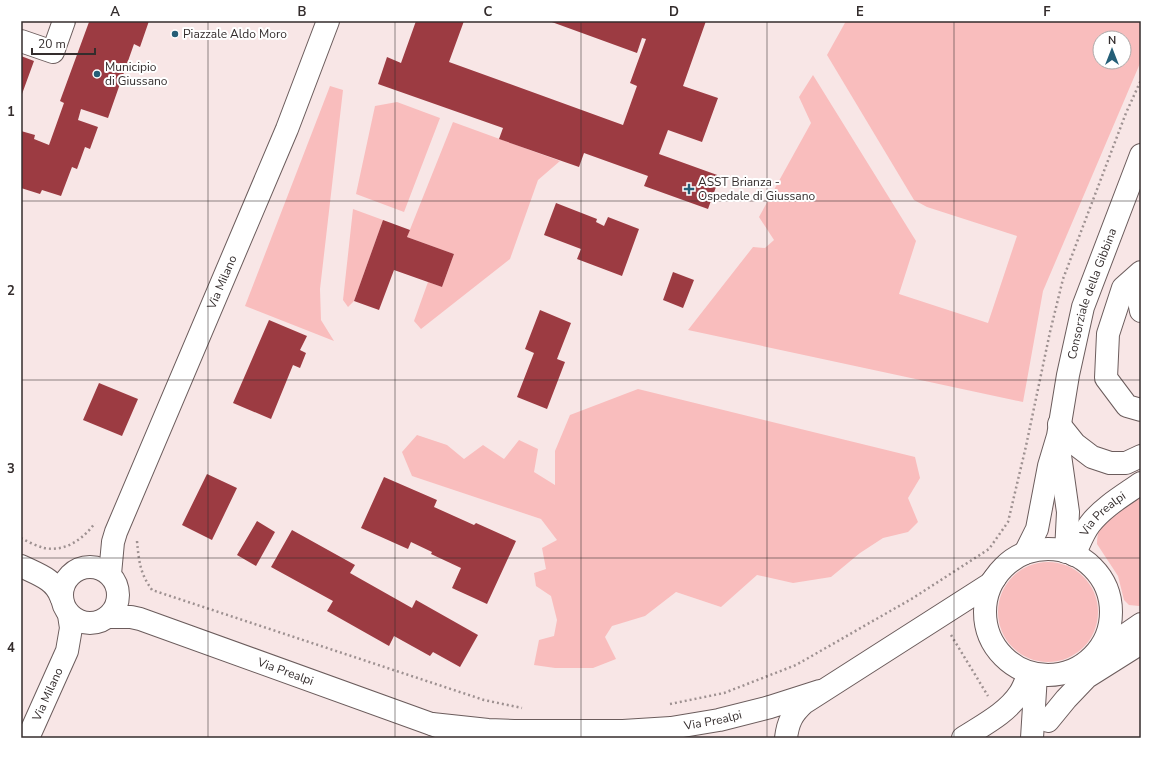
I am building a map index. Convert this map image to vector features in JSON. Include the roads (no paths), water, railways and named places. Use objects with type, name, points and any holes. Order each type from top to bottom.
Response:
[{"type":"street","points":[[21,41],[53,52],[64,21]]},
{"type":"street","name":"Via Milano","points":[[101,571],[287,129],[328,21]]},
{"type":"street","name":"Consorziale della Gibbina","points":[[1059,430],[1068,375],[1083,307],[1141,155]]},
{"type":"street","points":[[1141,272],[1123,288],[1112,321],[1108,334],[1106,378],[1127,406],[1141,410]]},
{"type":"street","points":[[1141,288],[1138,301],[1141,311]]},
{"type":"street","points":[[1059,430],[1092,457],[1110,462],[1126,463],[1141,456]]},
{"type":"street","points":[[1059,430],[1068,512],[1070,553]]},
{"type":"street","points":[[1026,553],[1037,529],[1049,466],[1059,430]]},
{"type":"street","name":"Via Prealpi","points":[[1070,553],[1095,517],[1109,505],[1141,483]]},
{"type":"street","points":[[1096,654],[1105,640],[1110,624],[1112,607],[1108,590],[1100,576],[1088,564],[1070,553],[1052,549],[1039,550],[1026,553],[1014,559],[996,576],[989,589],[985,603],[985,618],[988,633],[994,646],[1004,658],[1016,667],[1033,674],[1055,675],[1072,671],[1085,664],[1096,654],[1141,624]]},
{"type":"street","points":[[21,566],[46,578],[58,589],[65,606],[75,620],[83,623],[99,621],[115,608],[118,597],[118,589],[115,581],[101,571],[84,567],[59,578],[46,578]]},
{"type":"street","points":[[65,606],[62,588],[70,574]]},
{"type":"street","name":"Via Prealpi","points":[[786,738],[787,727],[794,712],[804,703],[990,584],[996,576]]},
{"type":"street","name":"Via Prealpi","points":[[118,597],[140,618]]},
{"type":"street","name":"Via Milano","points":[[28,738],[67,651],[70,628],[65,606]]},
{"type":"street","name":"Via Prealpi","points":[[99,621],[131,617],[140,618],[432,724],[466,738]]},
{"type":"street","name":"Via Milano","points":[[67,651],[99,621]]},
{"type":"street","points":[[1045,729],[1062,704],[1087,677],[1141,643]]},
{"type":"street","points":[[1045,729],[1072,671]]},
{"type":"street","points":[[963,738],[999,714],[1012,703],[1033,674]]},
{"type":"street","points":[[1032,738],[1033,674]]},
{"type":"street","name":"Via Prealpi","points":[[432,724],[488,730],[514,731],[623,731],[671,728],[726,718],[770,707],[823,690]]},
{"type":"place","name":"Piazzale Aldo Moro","points":[[175,34]]},
{"type":"place","name":"Municipio di Giussano","points":[[97,74]]},
{"type":"place","name":"ASST Brianza - Ospedale di Giussano","points":[[689,189]]}]
